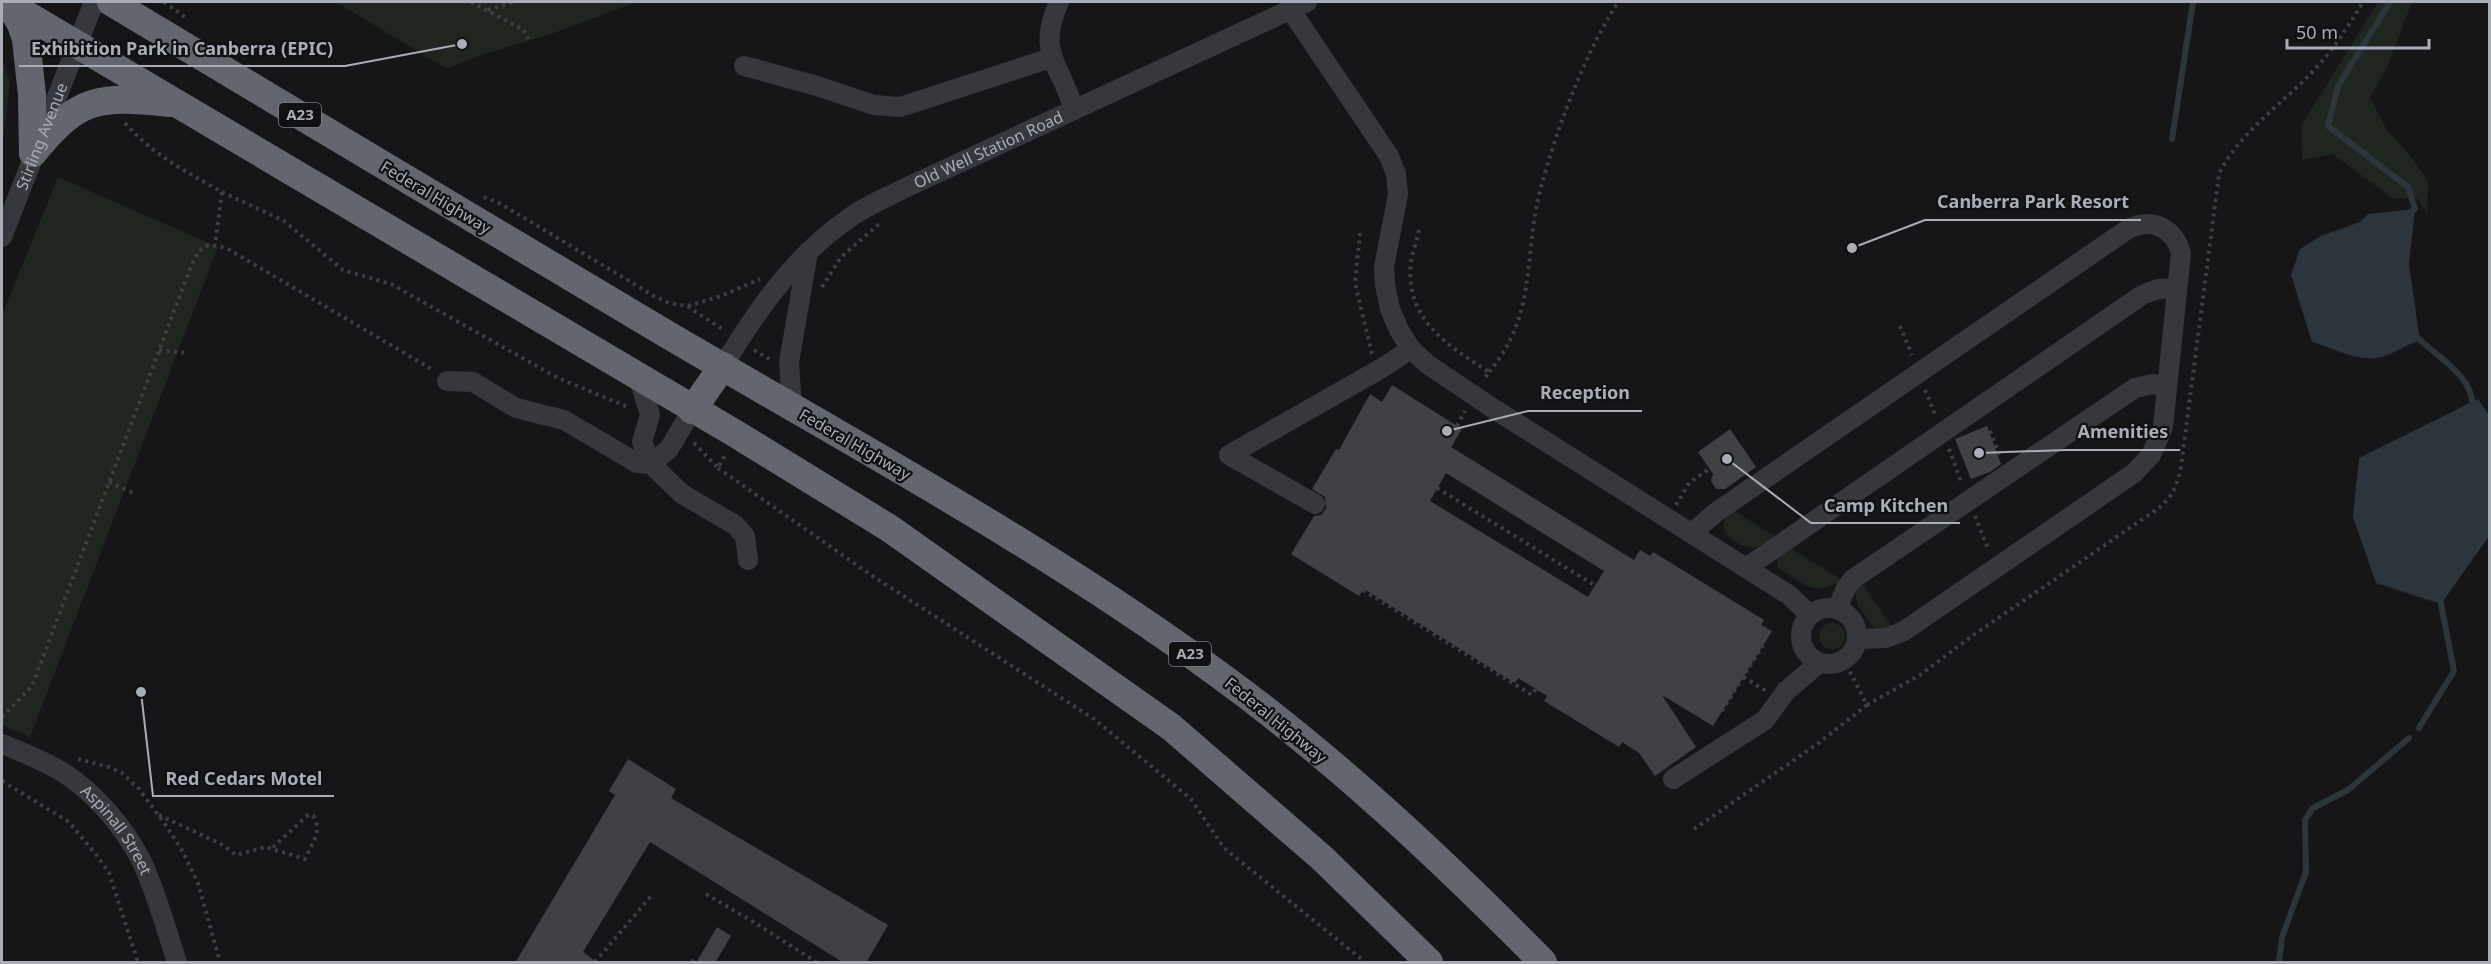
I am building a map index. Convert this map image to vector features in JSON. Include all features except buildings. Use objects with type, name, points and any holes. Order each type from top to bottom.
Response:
[{"type":"highway","name":"Federal Highway","points":[[111,2],[141,12],[1077,578],[1220,675],[1288,728],[1355,784],[1458,878],[1543,963]]},
{"type":"highway","points":[[7,3],[639,378],[686,420],[736,434],[889,528],[1171,727],[1322,858],[1395,927],[1429,963]]},
{"type":"highway","points":[[7,3],[21,24],[26,39],[32,94],[33,153]]},
{"type":"highway","points":[[33,153],[64,118],[100,101],[141,100],[178,104]]},
{"type":"highway","points":[[686,420],[723,366]]},
{"type":"street","name":"Stirling Avenue","points":[[2,237],[94,2]]},
{"type":"street","points":[[1059,2],[1050,28],[1048,44],[1051,58],[1068,89],[1074,110]]},
{"type":"street","points":[[1299,5],[1389,156],[1396,174],[1398,194],[1384,267],[1385,285],[1390,309],[1411,349],[1427,364],[1474,396],[1789,595],[1810,615]]},
{"type":"street","name":"Old Well Station Road","points":[[723,366],[758,310],[792,268],[848,219],[871,205],[1299,5]]},
{"type":"street","points":[[744,66],[817,86],[874,105],[900,107],[1051,58]]},
{"type":"street","points":[[1692,533],[1715,513],[2134,226],[2155,224],[2174,236],[2181,253],[2163,427],[2159,441],[2147,459],[2134,473],[1904,631],[1886,638],[1857,639]]},
{"type":"street","points":[[792,407],[789,362],[808,252]]},
{"type":"street","points":[[1746,568],[2142,296],[2158,290],[2177,288]]},
{"type":"street","points":[[1315,504],[1229,455],[1377,371],[1411,349]]},
{"type":"street","points":[[639,378],[650,415],[642,442],[651,464],[682,494],[735,525],[745,536],[748,560]]},
{"type":"street","points":[[447,381],[473,382],[516,408],[564,420],[637,463],[651,464],[669,449],[686,420]]},
{"type":"street","points":[[1837,609],[1845,588],[1854,579],[2135,388],[2152,384],[2167,386]]},
{"type":"street","points":[[1837,609],[1852,621],[1857,639],[1850,655],[1844,660],[1828,664],[1819,663],[1804,651],[1801,642],[1804,623],[1810,615],[1818,610],[1837,609]]},
{"type":"street","points":[[1673,779],[1764,720],[1786,691],[1819,663]]},
{"type":"street","name":"Aspinall Street","points":[[2,744],[64,773],[96,800],[123,831],[142,862],[177,963]]},
{"type":"path","points":[[471,2],[524,30],[528,39]]},
{"type":"path","points":[[488,10],[514,2]]},
{"type":"path","points":[[1457,426],[1489,372],[1505,353],[1526,295],[1539,194],[1556,137],[1589,57],[1618,2]]},
{"type":"path","points":[[121,119],[144,144],[169,162],[222,192],[284,221],[343,270],[390,284],[558,378],[650,415]]},
{"type":"path","points":[[215,245],[222,192]]},
{"type":"path","points":[[817,296],[841,257],[883,221]]},
{"type":"path","points":[[1419,230],[1411,262],[1412,284],[1418,309],[1432,331],[1446,345],[1489,372]]},
{"type":"path","points":[[1360,233],[1355,283],[1377,371]]},
{"type":"path","points":[[2,717],[32,686],[190,266],[199,250],[206,245],[228,249],[447,381]]},
{"type":"path","points":[[687,306],[721,296],[792,268]]},
{"type":"path","points":[[159,350],[187,353]]},
{"type":"path","points":[[760,388],[773,362],[789,362]]},
{"type":"path","points":[[686,420],[718,468],[871,575],[1094,718],[1191,799],[1224,848],[1365,963]]},
{"type":"path","points":[[718,468],[736,434]]},
{"type":"path","points":[[1667,517],[1689,483],[1709,469]]},
{"type":"path","points":[[109,482],[133,493]]},
{"type":"path","points":[[1437,488],[1779,700]]},
{"type":"path","points":[[1363,590],[1532,695],[1598,587]]},
{"type":"path","points":[[1722,711],[1763,645]]},
{"type":"path","points":[[1562,646],[1658,705],[1644,729],[1657,743]]},
{"type":"path","points":[[1694,829],[1816,745],[1867,705],[1844,660]]},
{"type":"path","points":[[2,781],[69,822],[98,857],[109,873],[138,963]]},
{"type":"path","points":[[158,815],[221,844],[236,855],[265,847],[271,849],[305,859],[319,829],[317,821],[313,816],[308,815],[271,849]]},
{"type":"path","points":[[706,894],[816,963]]},
{"type":"path","points":[[595,963],[651,896]]},
{"type":"shaded area","points":[[336,2],[637,2],[551,34],[481,55],[447,69]]},
{"type":"shaded area","points":[[2378,2],[2412,2],[2386,70],[2370,98],[2387,130],[2408,153],[2428,181],[2427,214],[2418,199],[2392,198],[2333,154],[2302,160],[2301,126]]},
{"type":"shaded area","points":[[2,58],[10,83],[2,148]]},
{"type":"shaded area","points":[[58,177],[218,247],[30,737],[2,725],[2,315]]},
{"type":"shaded area","points":[[2415,209],[2409,264],[2420,341],[2375,358],[2348,355],[2312,342],[2291,275],[2300,249],[2321,236],[2360,222],[2368,214]]},
{"type":"shaded area","points":[[2478,399],[2489,415],[2489,536],[2441,604],[2376,583],[2353,517],[2359,458]]},
{"type":"shaded area","points":[[1733,510],[1778,538],[1754,548],[1741,545],[1725,534],[1724,530],[1725,518]]},
{"type":"shaded area","points":[[1789,547],[1842,580],[1824,588],[1802,584],[1778,568],[1777,558]]},
{"type":"shaded area","points":[[1862,583],[1894,630],[1877,632],[1858,606],[1855,593]]},
{"type":"shaded area","points":[[1832,623],[1841,627],[1845,636],[1841,645],[1832,649],[1823,645],[1819,636],[1823,627]]},
{"type":"waterway","points":[[2172,139],[2193,2]]},
{"type":"waterway","points":[[2390,2],[2338,86],[2328,126],[2408,187],[2415,209],[2410,212]]},
{"type":"waterway","points":[[2416,336],[2460,376],[2467,385],[2473,408]]},
{"type":"waterway","points":[[2419,728],[2454,671],[2441,596]]},
{"type":"waterway","points":[[2279,962],[2282,937],[2306,872],[2305,820],[2313,808],[2348,790],[2409,738]]},
{"type":"place","name":"Exhibition Park in Canberra (EPIC)","points":[[462,44]]},
{"type":"place","name":"Canberra Park Resort","points":[[1852,248]]},
{"type":"place","name":"Reception","points":[[1447,431]]},
{"type":"place","name":"Amenities","points":[[1979,453]]},
{"type":"place","name":"Camp Kitchen","points":[[1727,459]]},
{"type":"place","name":"Red Cedars Motel","points":[[141,692]]}]
